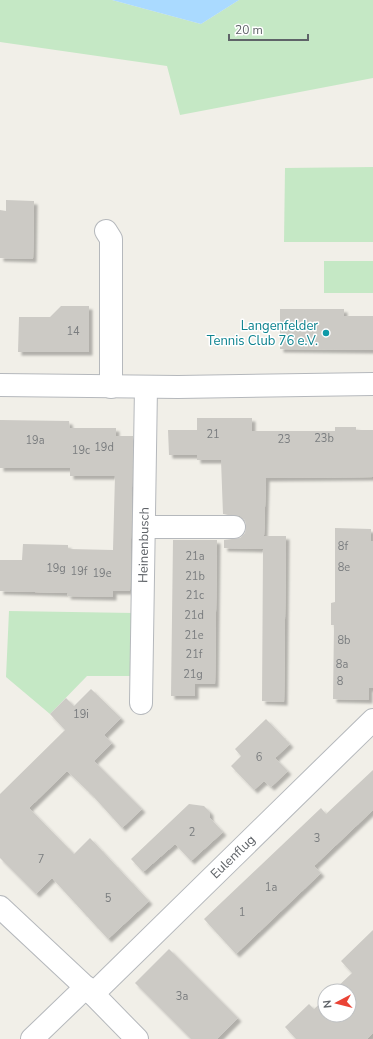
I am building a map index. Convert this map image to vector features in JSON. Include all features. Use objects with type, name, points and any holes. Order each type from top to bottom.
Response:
[{"type":"street","points":[[106,231],[111,239],[111,387]]},
{"type":"street","points":[[0,385],[146,387],[373,384]]},
{"type":"street","name":"Heinenbusch","points":[[141,703],[146,387]]},
{"type":"street","points":[[144,527],[234,527]]},
{"type":"street","name":"Eulenflug","points":[[32,1039],[90,991],[373,720]]},
{"type":"street","points":[[0,906],[90,991],[137,1039]]},
{"type":"green space","points":[[0,0],[112,0],[201,24],[239,0],[373,0],[373,78],[180,115],[167,66],[0,42]]},
{"type":"green space","points":[[373,167],[373,242],[284,242],[285,168]]},
{"type":"green space","points":[[324,261],[373,261],[373,293],[324,293]]},
{"type":"green space","points":[[9,611],[134,613],[131,676],[87,676],[50,714],[6,677]]},
{"type":"water","points":[[112,0],[239,0],[201,24]]},
{"type":"building","points":[[6,200],[34,201],[33,259],[0,258],[0,210],[6,211]]},
{"type":"building","points":[[61,306],[89,306],[89,352],[18,352],[19,317],[50,317]]},
{"type":"building","name":"Langenfelder Tennis Club 76 e.V.","points":[[280,309],[344,309],[344,316],[373,316],[373,350],[280,349]]},
{"type":"building","points":[[197,418],[252,418],[252,431],[335,431],[335,427],[356,427],[356,430],[373,430],[373,477],[266,478],[264,536],[286,536],[284,702],[262,701],[263,549],[224,548],[224,540],[240,538],[245,533],[246,527],[245,520],[240,516],[223,514],[221,460],[197,460],[197,455],[169,455],[168,430],[197,430]]},
{"type":"building","points":[[0,420],[69,421],[70,428],[116,428],[116,436],[133,436],[130,591],[113,591],[113,597],[67,596],[68,593],[0,591],[0,560],[22,560],[23,544],[68,545],[68,549],[113,550],[115,476],[70,476],[70,468],[0,468]]},
{"type":"building","points":[[335,528],[371,529],[371,541],[373,541],[373,688],[369,688],[369,700],[333,699],[334,625],[331,625],[331,603],[335,602]]},
{"type":"building","points":[[173,540],[217,540],[215,684],[195,684],[195,696],[171,696]]},
{"type":"building","points":[[91,689],[121,718],[104,735],[112,743],[94,761],[142,809],[122,828],[93,796],[67,771],[29,808],[74,854],[90,838],[149,901],[108,939],[52,878],[36,894],[0,858],[0,794],[65,730],[50,714],[66,698],[74,706]]},
{"type":"building","points":[[266,719],[290,744],[275,758],[288,771],[271,787],[264,781],[254,790],[231,766],[241,756],[235,749]]},
{"type":"building","points":[[373,770],[373,810],[314,866],[321,873],[236,954],[204,919],[321,808],[326,814]]},
{"type":"building","points":[[189,804],[204,806],[210,812],[210,818],[223,832],[191,861],[175,844],[143,872],[131,859]]},
{"type":"building","points":[[373,930],[373,1033],[367,1039],[296,1039],[285,1027],[309,1004],[314,1009],[317,1006],[317,1023],[357,1023],[357,983],[341,983],[352,973],[341,961]]},
{"type":"building","points":[[169,949],[238,1018],[217,1039],[191,1039],[135,983]]},
{"type":"place","name":"Langenfelder Tennis Club 76 e.V.","points":[[326,333]]}]
